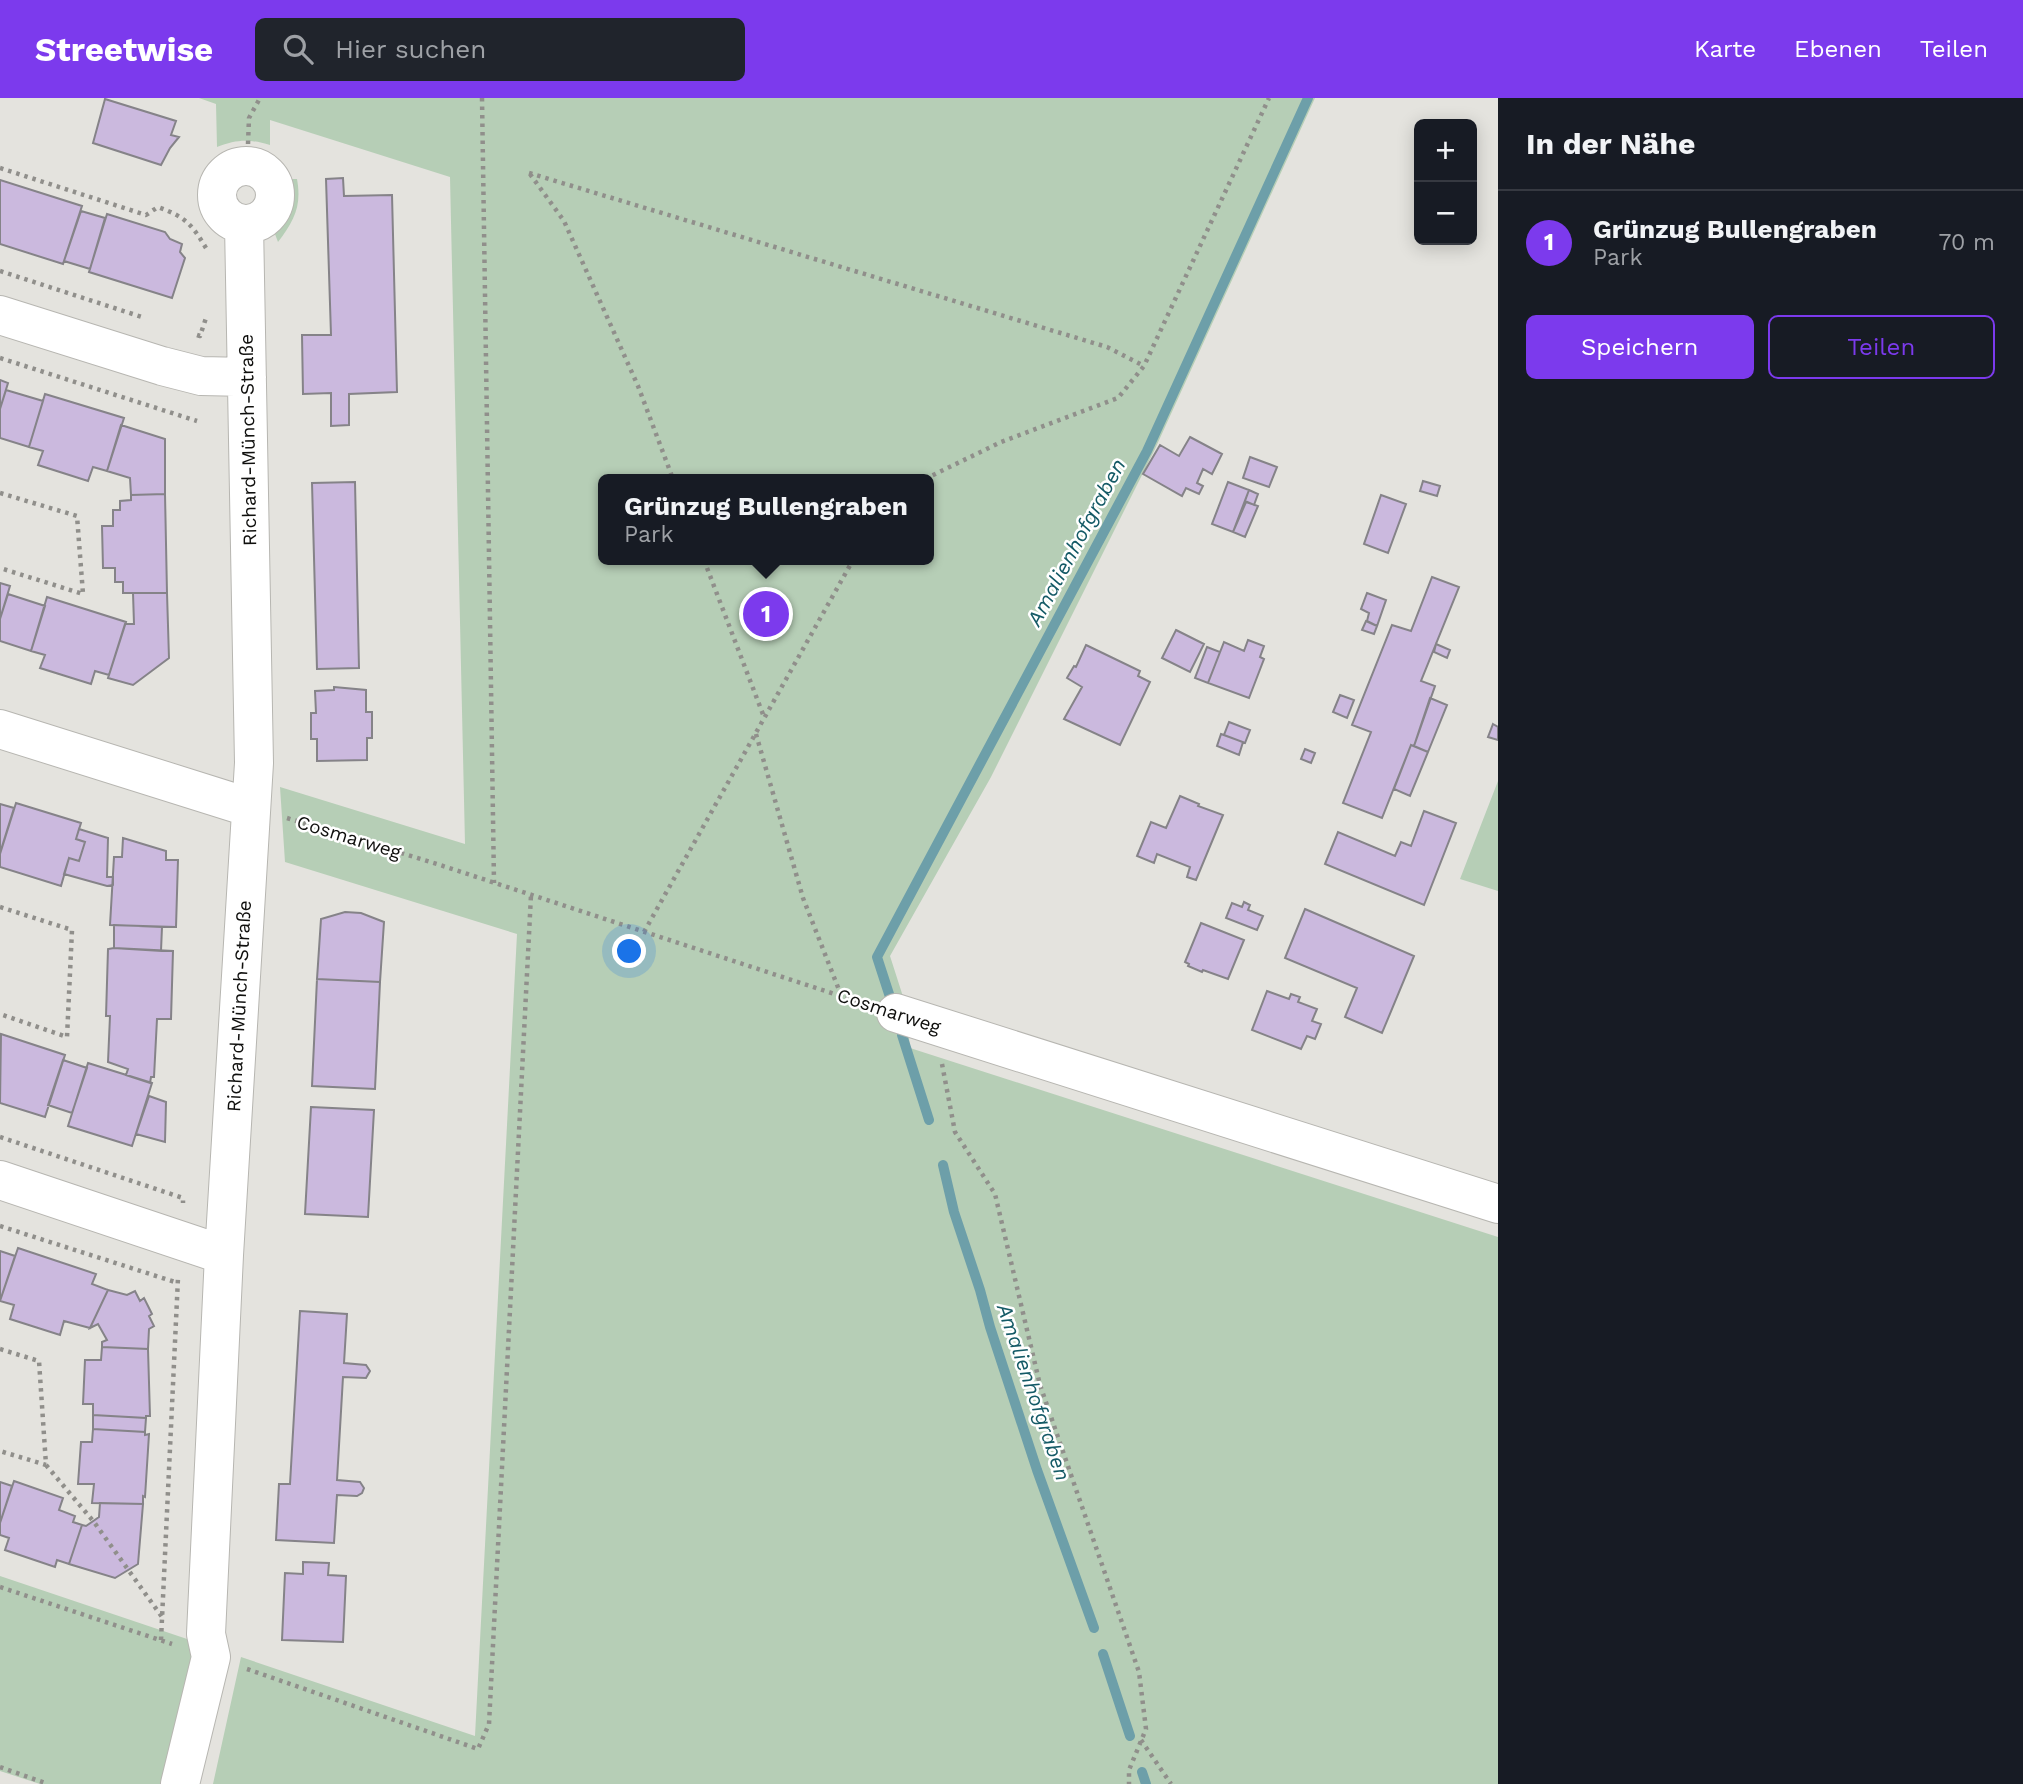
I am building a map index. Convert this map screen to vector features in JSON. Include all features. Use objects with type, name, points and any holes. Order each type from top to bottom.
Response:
[{"type":"street","name":"Richard-Münch-Straße","points":[[180,1784],[211,1657],[206,1634],[224,1255],[266,812],[254,763],[244,224]]},
{"type":"street","points":[[0,315],[201,376],[247,377]]},
{"type":"street","points":[[0,729],[266,812]]},
{"type":"street","name":"Cosmarweg","points":[[896,1013],[1498,1204]]},
{"type":"street","points":[[0,1180],[224,1255]]},
{"type":"path","points":[[248,144],[249,118],[260,98]]},
{"type":"path","points":[[482,98],[494,883]]},
{"type":"path","points":[[934,475],[1001,442],[1118,398],[1144,366],[1269,98]]},
{"type":"path","points":[[0,168],[146,215],[158,207],[179,214],[195,228],[212,257]]},
{"type":"path","points":[[671,474],[638,386],[564,221],[529,173],[1107,347],[1144,366]]},
{"type":"path","points":[[0,271],[150,320]]},
{"type":"path","points":[[187,332],[200,336]]},
{"type":"path","points":[[0,358],[197,421]]},
{"type":"path","points":[[0,494],[77,516],[83,594],[0,568]]},
{"type":"path","points":[[706,565],[765,718]]},
{"type":"path","points":[[645,932],[850,565]]},
{"type":"path","points":[[756,734],[803,898],[841,996]]},
{"type":"path","name":"Cosmarweg","points":[[266,812],[896,1013]]},
{"type":"path","points":[[0,1587],[478,1749],[489,1724],[531,895]]},
{"type":"path","points":[[0,907],[72,930],[67,1037],[0,1014]]},
{"type":"path","points":[[934,1026],[955,1132],[995,1194],[1040,1385],[1139,1672],[1146,1729],[1129,1770],[1129,1784]]},
{"type":"path","points":[[0,1137],[183,1198],[161,1641]]},
{"type":"path","points":[[0,1226],[178,1283]]},
{"type":"path","points":[[0,1349],[39,1361],[46,1465]]},
{"type":"path","points":[[0,1451],[46,1465],[94,1522],[162,1619]]},
{"type":"path","points":[[1142,1740],[1171,1784]]},
{"type":"path","points":[[0,1767],[48,1784]]},
{"type":"green space","points":[[199,98],[1315,98],[1155,449],[991,777],[890,956],[906,1006],[910,1048],[1498,1237],[1498,1784],[213,1784],[241,1657],[475,1736],[517,934],[285,862],[280,787],[465,844],[450,177],[270,120],[270,145],[244,141],[217,147],[216,104]]},
{"type":"green space","points":[[288,179],[297,179],[297,205],[292,220],[278,242],[275,234],[288,215],[291,201]]},
{"type":"green space","points":[[1498,781],[1498,891],[1460,879]]},
{"type":"green space","points":[[0,1576],[190,1640],[199,1654],[169,1784],[40,1784],[0,1771]]},
{"type":"building","points":[[105,99],[176,121],[171,135],[179,137],[161,165],[93,143]]},
{"type":"building","points":[[343,178],[344,196],[392,195],[397,392],[349,394],[349,425],[331,426],[331,393],[303,394],[302,335],[331,335],[326,179]]},
{"type":"building","points":[[0,180],[82,206],[63,264],[0,244]]},
{"type":"building","points":[[81,211],[105,218],[90,269],[64,261]]},
{"type":"building","points":[[107,214],[165,232],[170,239],[182,244],[180,252],[185,258],[172,298],[89,272]]},
{"type":"building","points":[[0,380],[8,383],[0,409]]},
{"type":"building","points":[[6,390],[43,401],[29,447],[0,438],[0,409]]},
{"type":"building","points":[[45,394],[124,418],[107,471],[93,467],[88,481],[38,465],[43,451],[29,447]]},
{"type":"building","points":[[121,425],[165,439],[165,494],[131,495],[130,478],[107,471]]},
{"type":"building","points":[[1190,437],[1222,454],[1212,474],[1203,469],[1197,483],[1203,486],[1199,494],[1186,488],[1182,496],[1143,474],[1160,445],[1179,456]]},
{"type":"building","points":[[1250,457],[1277,467],[1269,487],[1243,478]]},
{"type":"building","points":[[1423,481],[1440,486],[1437,496],[1420,491]]},
{"type":"building","points":[[355,482],[359,668],[317,669],[312,483]]},
{"type":"building","points":[[1228,482],[1249,490],[1233,532],[1212,524]]},
{"type":"building","points":[[1249,490],[1258,494],[1254,505],[1245,501]]},
{"type":"building","points":[[165,494],[167,593],[123,593],[123,582],[115,582],[115,568],[103,568],[102,526],[113,526],[113,510],[120,510],[120,501],[131,500],[131,495]]},
{"type":"building","points":[[1381,495],[1406,504],[1388,553],[1364,544]]},
{"type":"building","points":[[1246,502],[1258,506],[1245,537],[1233,532]]},
{"type":"building","points":[[1432,577],[1459,587],[1421,681],[1435,686],[1414,746],[1411,745],[1382,818],[1343,803],[1371,732],[1352,725],[1392,625],[1411,631]]},
{"type":"building","points":[[0,583],[10,586],[0,619]]},
{"type":"building","points":[[133,593],[167,593],[169,658],[133,685],[108,678],[125,624],[134,624]]},
{"type":"building","points":[[1367,593],[1386,600],[1377,626],[1367,621],[1369,613],[1361,609]]},
{"type":"building","points":[[8,594],[45,606],[31,651],[0,641],[0,619]]},
{"type":"building","points":[[47,597],[126,622],[109,675],[95,671],[91,684],[40,668],[45,655],[31,651]]},
{"type":"building","points":[[1366,621],[1377,626],[1374,634],[1362,630]]},
{"type":"building","points":[[1176,630],[1204,644],[1190,672],[1162,658]]},
{"type":"building","points":[[1248,640],[1264,646],[1260,657],[1264,659],[1249,698],[1208,683],[1224,642],[1244,651]]},
{"type":"building","points":[[1436,644],[1450,650],[1447,658],[1434,652]]},
{"type":"building","points":[[1086,645],[1140,671],[1138,676],[1150,682],[1120,745],[1064,719],[1082,687],[1067,678],[1074,666],[1076,667]]},
{"type":"building","points":[[1207,647],[1220,652],[1208,683],[1195,678]]},
{"type":"building","points":[[334,687],[366,690],[366,712],[372,712],[372,738],[367,738],[367,760],[317,761],[317,739],[311,739],[311,713],[316,713],[315,691],[334,690]]},
{"type":"building","points":[[1340,695],[1354,700],[1347,718],[1333,712]]},
{"type":"building","points":[[1430,698],[1447,705],[1428,752],[1414,746]]},
{"type":"building","points":[[1229,722],[1250,730],[1245,743],[1224,735]]},
{"type":"building","points":[[1493,724],[1498,727],[1498,740],[1488,737]]},
{"type":"building","points":[[1221,734],[1243,742],[1239,755],[1217,746]]},
{"type":"building","points":[[1411,745],[1428,752],[1410,796],[1394,789]]},
{"type":"building","points":[[1305,749],[1315,753],[1311,763],[1301,759]]},
{"type":"building","points":[[1180,796],[1223,815],[1196,880],[1187,877],[1190,867],[1157,854],[1154,863],[1137,856],[1151,822],[1166,828]]},
{"type":"building","points":[[16,803],[81,823],[76,839],[85,842],[79,861],[69,858],[61,886],[0,867],[0,854]]},
{"type":"building","points":[[0,804],[14,808],[0,853]]},
{"type":"building","points":[[1424,811],[1456,823],[1424,905],[1325,864],[1338,832],[1395,856],[1401,842],[1411,846]]},
{"type":"building","points":[[79,829],[108,838],[107,877],[113,877],[113,885],[107,886],[64,874],[69,858],[79,861],[85,842],[76,839]]},
{"type":"building","points":[[123,838],[166,851],[166,860],[178,860],[176,927],[110,925],[114,857],[122,857]]},
{"type":"building","points":[[1244,902],[1250,905],[1248,910],[1263,916],[1257,930],[1226,918],[1232,903],[1242,907]]},
{"type":"building","points":[[1305,909],[1414,956],[1382,1033],[1345,1017],[1357,988],[1285,958]]},
{"type":"building","points":[[345,912],[361,913],[384,922],[380,982],[317,979],[321,919]]},
{"type":"building","points":[[1201,923],[1244,940],[1228,979],[1203,970],[1202,972],[1185,962]]},
{"type":"building","points":[[114,925],[162,927],[161,951],[114,948]]},
{"type":"building","points":[[108,949],[173,951],[171,1019],[157,1019],[154,1077],[151,1077],[150,1083],[126,1075],[128,1069],[108,1062]]},
{"type":"building","points":[[317,979],[380,982],[375,1089],[312,1086]]},
{"type":"building","points":[[1267,991],[1289,999],[1291,994],[1300,997],[1298,1002],[1317,1009],[1312,1021],[1321,1024],[1315,1039],[1307,1036],[1301,1049],[1252,1030]]},
{"type":"building","points":[[1,1034],[65,1055],[45,1117],[0,1103]]},
{"type":"building","points":[[63,1060],[87,1068],[72,1113],[48,1105]]},
{"type":"building","points":[[88,1063],[152,1083],[132,1146],[68,1126]]},
{"type":"building","points":[[149,1096],[166,1102],[165,1142],[136,1134]]},
{"type":"building","points":[[311,1107],[374,1110],[368,1217],[305,1214]]},
{"type":"building","points":[[18,1248],[96,1274],[92,1284],[108,1290],[90,1328],[64,1321],[60,1335],[10,1319],[14,1305],[0,1301]]},
{"type":"building","points":[[0,1251],[15,1256],[0,1301]]},
{"type":"building","points":[[108,1290],[127,1295],[135,1291],[140,1301],[144,1298],[152,1314],[149,1316],[154,1326],[149,1329],[148,1349],[102,1347],[102,1342],[107,1340],[98,1324],[90,1328]]},
{"type":"building","points":[[300,1311],[347,1314],[344,1363],[366,1365],[370,1371],[366,1378],[343,1377],[337,1480],[360,1482],[364,1488],[357,1496],[337,1495],[334,1543],[276,1540],[279,1484],[290,1484]]},
{"type":"building","points":[[102,1347],[148,1349],[150,1416],[93,1415],[93,1404],[83,1404],[85,1360],[101,1360]]},
{"type":"building","points":[[93,1415],[146,1418],[145,1432],[93,1429]]},
{"type":"building","points":[[93,1429],[149,1434],[143,1504],[92,1503],[94,1484],[78,1484],[81,1442],[92,1442]]},
{"type":"building","points":[[14,1481],[63,1498],[59,1510],[75,1516],[73,1522],[82,1525],[69,1564],[57,1560],[55,1567],[5,1550],[9,1538],[0,1535],[0,1523]]},
{"type":"building","points":[[0,1482],[12,1486],[0,1523]]},
{"type":"building","points":[[100,1503],[143,1504],[138,1564],[115,1578],[69,1564],[82,1525],[86,1526],[99,1517]]},
{"type":"building","points":[[303,1562],[329,1563],[328,1575],[346,1576],[343,1642],[282,1640],[285,1573],[303,1574]]},
{"type":"waterway","name":"Amalienhofgraben","points":[[890,997],[877,957],[1147,451],[1308,98]]},
{"type":"waterway","name":"Amalienhofgraben","points":[[902,1035],[929,1120]]},
{"type":"waterway","name":"Amalienhofgraben","points":[[943,1165],[954,1212],[990,1327],[1037,1470],[1094,1628]]},
{"type":"waterway","name":"Amalienhofgraben","points":[[1103,1654],[1130,1736]]},
{"type":"waterway","name":"Amalienhofgraben","points":[[1142,1772],[1146,1784]]},
{"type":"place","name":"Grünzug Bullengraben","points":[[766,614]]}]
